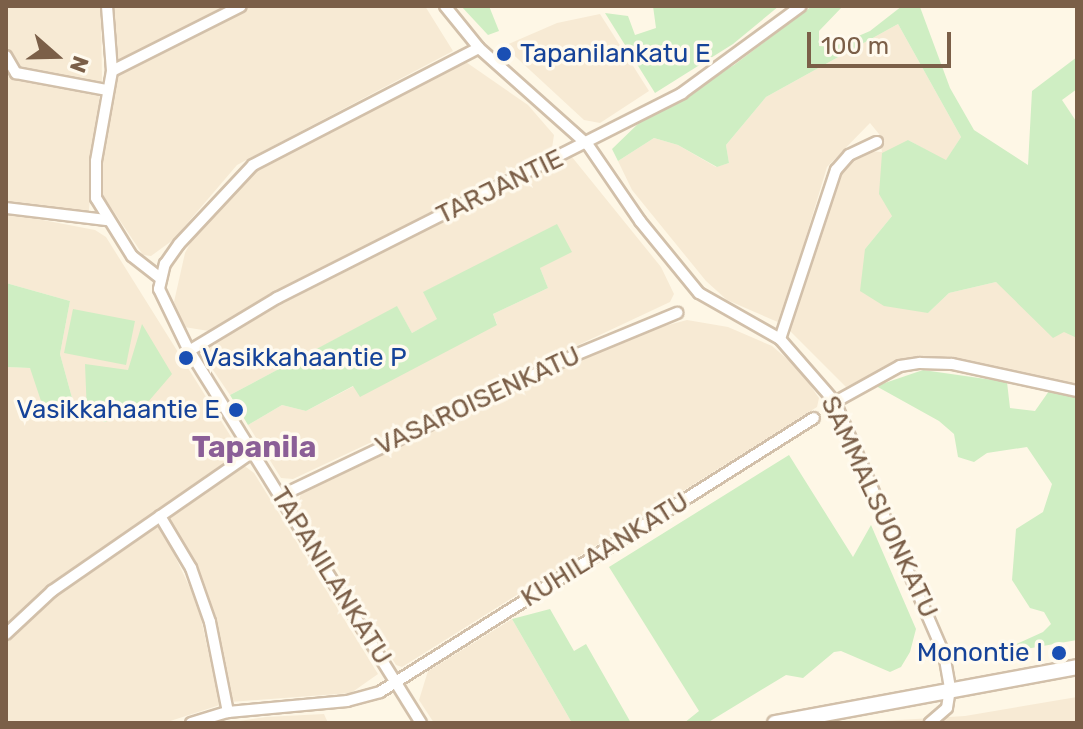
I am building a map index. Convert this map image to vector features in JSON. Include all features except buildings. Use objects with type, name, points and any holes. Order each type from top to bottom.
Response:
[{"type":"main road","points":[[775,723],[1077,667]]},
{"type":"street","points":[[107,6],[112,71],[94,182],[107,220],[145,271],[161,279],[165,264],[205,212],[253,165],[479,48]]},
{"type":"street","points":[[112,71],[241,6]]},
{"type":"street","name":"SAMMALSUONKATU","points":[[445,6],[479,48],[588,145],[640,221],[699,293],[780,339],[835,402],[937,633],[950,689]]},
{"type":"street","name":"TARJANTIE","points":[[189,351],[277,298],[500,184],[588,145],[682,93],[801,6]]},
{"type":"street","points":[[6,56],[16,73],[107,90]]},
{"type":"street","points":[[780,339],[836,170],[849,155],[877,142]]},
{"type":"street","points":[[6,208],[107,220]]},
{"type":"street","name":"TAPANILANKATU","points":[[161,279],[165,307],[189,351],[282,495],[421,723]]},
{"type":"street","name":"VASAROISENKATU","points":[[282,495],[573,356],[677,313]]},
{"type":"street","points":[[835,402],[900,366],[920,363],[952,364],[1077,391]]},
{"type":"street","name":"KUHILAANKATU","points":[[191,723],[228,712],[356,699],[397,682],[814,418]]},
{"type":"street","points":[[6,634],[52,591],[253,452]]},
{"type":"street","points":[[160,516],[200,595],[228,712]]},
{"type":"street","points":[[930,723],[947,708],[950,689]]},
{"type":"shaded area","points":[[6,6],[101,6],[102,84],[18,69],[6,47]]},
{"type":"shaded area","points":[[111,6],[228,6],[119,62],[115,59]]},
{"type":"shaded area","points":[[242,6],[425,6],[453,51],[237,165],[173,240],[151,256],[143,255],[100,191],[109,95],[119,69]]},
{"type":"shaded area","points":[[600,14],[649,91],[600,123],[584,120],[504,46],[557,23]]},
{"type":"shaded area","points":[[898,24],[961,137],[946,161],[908,140],[892,216],[865,249],[928,313],[949,293],[996,282],[1077,338],[1077,386],[921,356],[896,362],[846,387],[789,330],[834,182],[857,157],[867,151],[882,152],[879,134],[870,123],[827,167],[780,323],[727,300],[706,281],[632,190],[618,161],[654,138],[678,145],[716,167],[729,163],[726,145],[766,97]]},
{"type":"shaded area","points":[[463,60],[528,105],[554,135],[552,148],[209,331],[184,327],[174,302],[185,253],[197,230],[254,171]]},
{"type":"shaded area","points":[[6,76],[100,91],[88,220],[6,204]]},
{"type":"shaded area","points":[[572,157],[661,267],[674,294],[670,302],[293,479],[281,478],[248,425],[282,405],[306,411],[354,386],[360,396],[497,324],[493,314],[548,288],[540,268],[557,225],[424,292],[438,319],[412,333],[397,307],[230,395],[209,364],[207,344],[502,187]]},
{"type":"shaded area","points":[[6,213],[95,230],[106,237],[238,448],[236,456],[44,589],[6,625],[6,367],[30,368],[74,405],[60,354],[70,301],[6,283]]},
{"type":"shaded area","points":[[687,320],[728,327],[772,346],[799,369],[819,398],[817,407],[402,667],[396,665],[309,522],[305,525],[297,511],[301,492],[638,333]]},
{"type":"shaded area","points":[[242,464],[254,473],[378,674],[351,693],[230,702],[206,599],[166,517]]},
{"type":"shaded area","points":[[159,522],[198,605],[220,705],[164,723],[6,723],[6,641],[46,601]]},
{"type":"shaded area","points":[[512,619],[572,723],[434,723],[419,700],[428,671]]},
{"type":"shaded area","points":[[1077,697],[1077,723],[850,723],[965,716]]},
{"type":"shaded area","points":[[324,714],[328,723],[226,723],[266,717]]},
{"type":"green space","points":[[461,6],[489,6],[499,31],[488,35]]},
{"type":"green space","points":[[653,6],[779,6],[733,44],[655,93],[605,13],[628,16],[635,35],[656,28]]},
{"type":"green space","points":[[812,6],[843,6],[819,31],[819,46],[833,47],[870,31],[902,6],[920,7],[950,88],[974,130],[1028,165],[1032,91],[1077,57],[1077,89],[1062,100],[1076,121],[1077,338],[1064,332],[1053,338],[996,282],[949,293],[928,313],[884,306],[860,291],[865,249],[892,216],[879,194],[882,153],[908,140],[946,160],[961,137],[898,24],[766,97],[726,145],[729,163],[717,167],[678,145],[654,138],[618,161],[612,149],[642,120],[734,65]]},
{"type":"green space","points":[[557,224],[572,252],[540,268],[548,288],[493,314],[497,325],[360,397],[353,386],[306,411],[282,405],[248,425],[230,395],[397,306],[412,333],[437,319],[423,292]]},
{"type":"green space","points":[[6,283],[70,301],[60,354],[74,405],[43,407],[30,368],[6,367]]},
{"type":"green space","points":[[73,309],[135,321],[126,365],[64,353]]},
{"type":"green space","points":[[142,324],[172,374],[148,402],[105,422],[87,414],[85,364],[128,370]]},
{"type":"green space","points":[[923,370],[1007,382],[1010,408],[1035,411],[1049,391],[1077,397],[1077,640],[1009,652],[1008,648],[1043,632],[1051,624],[1044,612],[1030,608],[1012,580],[1016,529],[1043,512],[1052,484],[1027,447],[987,453],[974,462],[958,457],[954,434],[939,421],[876,386]]},
{"type":"green space","points":[[789,455],[853,557],[871,525],[916,629],[910,652],[901,667],[890,672],[841,651],[834,652],[803,678],[786,675],[707,723],[684,723],[699,711],[609,567]]},
{"type":"green space","points":[[550,609],[574,651],[586,644],[631,723],[572,723],[512,619]]},
{"type":"place","name":"Tapanilankatu E","points":[[504,54]]},
{"type":"place","name":"Vasikkahaantie P","points":[[186,358]]},
{"type":"place","name":"Vasikkahaantie E","points":[[236,410]]},
{"type":"place","name":"Monontie I","points":[[1059,653]]},
{"type":"district","name":"Tapanila","points":[[254,447]]}]
